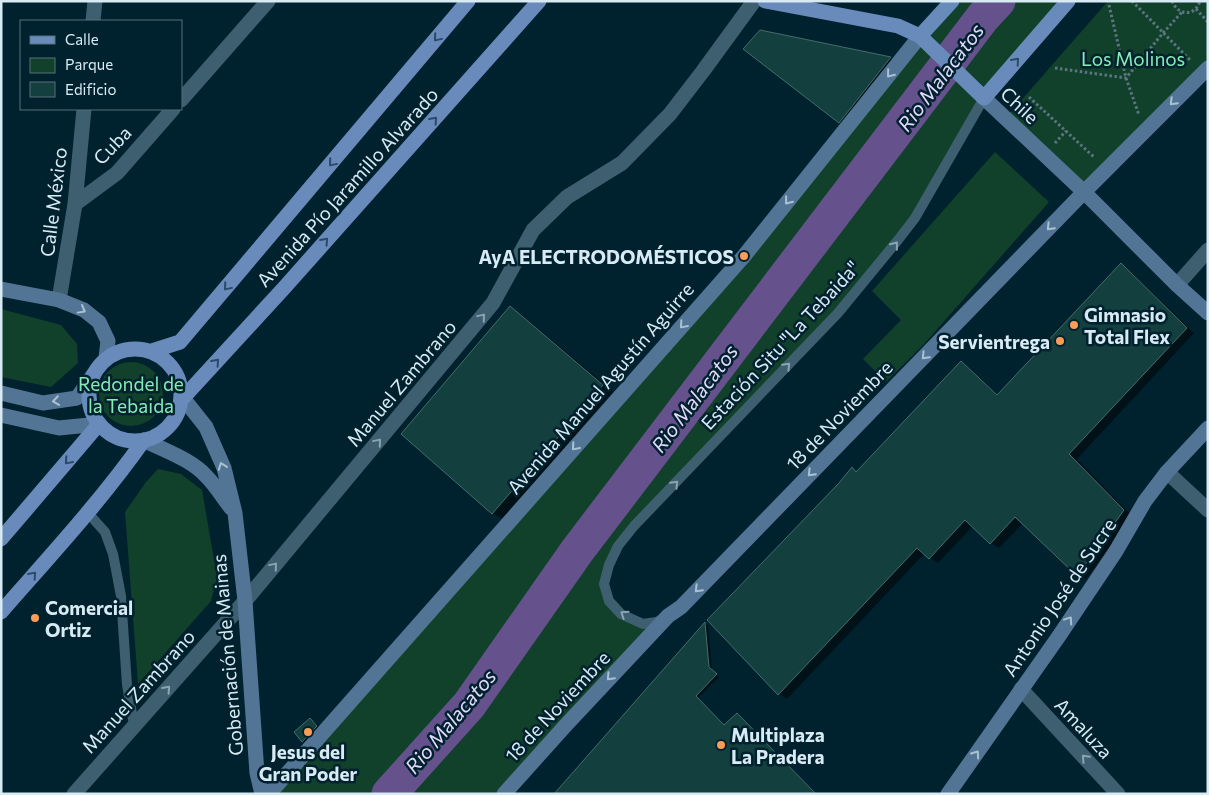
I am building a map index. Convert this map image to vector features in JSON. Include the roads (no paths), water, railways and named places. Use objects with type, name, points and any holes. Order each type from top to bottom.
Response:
[{"type":"main road","name":"Avenida Pío Jaramillo Alvarado","points":[[152,351],[180,342],[468,1]]},
{"type":"main road","name":"Avenida Pío Jaramillo Alvarado","points":[[184,398],[540,1]]},
{"type":"main road","name":"Chile","points":[[765,1],[898,26],[924,41],[980,94]]},
{"type":"main road","name":"Avenida Manuel Agustín Aguirre","points":[[924,41],[952,1]]},
{"type":"main road","points":[[980,94],[1068,1]]},
{"type":"main road","points":[[128,348],[152,351],[174,369],[182,384],[184,398],[182,409],[176,419],[156,436],[144,440],[127,440],[112,435],[99,424],[90,406],[88,396],[89,385],[93,375],[106,358],[116,352],[128,348]]},
{"type":"main road","points":[[1,539],[99,424]]},
{"type":"main road","points":[[1,612],[88,513],[144,440]]},
{"type":"street","points":[[93,20],[95,1]]},
{"type":"street","points":[[182,99],[268,1]]},
{"type":"street","name":"Manuel Zambrano","points":[[77,793],[134,725],[245,601],[493,303],[533,230],[567,197],[622,163],[670,114],[704,71],[754,1]]},
{"type":"street","name":"Avenida Manuel Agustín Aguirre","points":[[269,794],[744,256],[924,41]]},
{"type":"street","name":"18 de Noviembre","points":[[504,794],[564,726],[668,616],[681,607],[1084,192],[1202,67]]},
{"type":"street","name":"Chile","points":[[980,94],[1208,313]]},
{"type":"street","name":"Calle México","points":[[59,300],[75,204],[84,110]]},
{"type":"street","name":"Cuba","points":[[75,204],[116,173],[173,110]]},
{"type":"street","points":[[1177,285],[1208,250]]},
{"type":"street","points":[[1,289],[59,300],[84,310],[99,322],[108,341],[106,358]]},
{"type":"street","points":[[1,393],[43,403],[77,398],[93,375]]},
{"type":"street","name":"Gobernación de Mainas","points":[[184,398],[206,427],[224,468],[235,513],[245,601],[257,773],[262,794]]},
{"type":"street","points":[[1,415],[59,428],[99,424]]},
{"type":"street","name":"Antonio José de Sucre","points":[[948,794],[1059,636],[1116,551],[1145,501],[1167,472],[1208,428]]},
{"type":"street","points":[[144,440],[197,468],[208,477],[235,513]]},
{"type":"street","points":[[1167,472],[1208,510]]},
{"type":"street","name":"Amaluza","points":[[1021,689],[1118,794]]},
{"type":"lane","name":"Estación Situ \"La Tebaida\"","points":[[668,616],[656,622],[643,624],[621,614],[608,601],[604,584],[618,546],[634,526],[838,313],[898,240],[914,218],[980,94]]},
{"type":"lane","points":[[88,513],[105,532],[113,554],[121,596],[126,685],[134,725]]},
{"type":"waterway","name":"Rio Malacatos","points":[[389,794],[469,705],[577,551],[983,17],[998,1]]},
{"type":"place","name":"AyA ELECTRODOMÉSTICOS","points":[[744,256]]},
{"type":"place","name":"Gimnasio Total Flex","points":[[1074,325]]},
{"type":"place","name":"Servientrega","points":[[1060,341]]},
{"type":"place","name":"Comercial Ortiz","points":[[35,618]]},
{"type":"place","name":"Jesus del Gran Poder","points":[[308,732]]},
{"type":"place","name":"Multiplaza La Pradera","points":[[721,745]]},
{"type":"park label","name":"Los Molinos","points":[[1133,58]]},
{"type":"park label","name":"Redondel de la Tebaida","points":[[131,394]]}]
